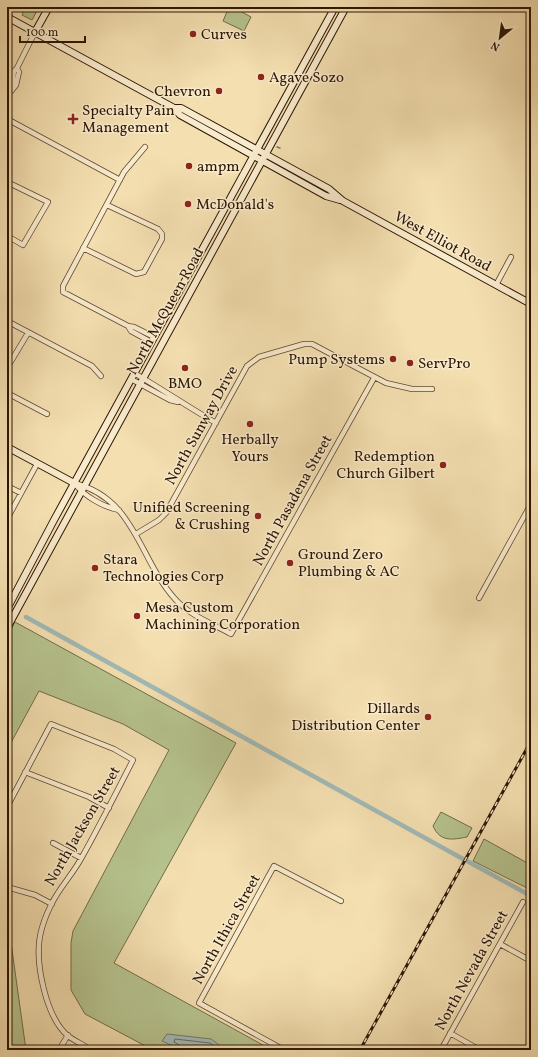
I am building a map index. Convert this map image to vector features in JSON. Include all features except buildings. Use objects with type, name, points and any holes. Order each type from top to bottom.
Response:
[{"type":"main road","points":[[35,32],[48,7]]},
{"type":"main road","name":"North McQueen Road","points":[[7,609],[134,373],[335,7]]},
{"type":"main road","name":"North McQueen Road","points":[[7,628],[346,7]]},
{"type":"main road","name":"West Elliot Road","points":[[7,17],[174,108],[180,115],[326,196],[343,201]]},
{"type":"main road","points":[[310,53],[320,56]]},
{"type":"main road","name":"West Elliot Road","points":[[174,108],[181,108],[266,154],[329,190],[343,201],[531,304]]},
{"type":"main road","points":[[193,266],[202,271]]},
{"type":"main road","points":[[7,448],[74,484]]},
{"type":"main road","points":[[7,609],[16,614]]},
{"type":"street","points":[[7,96],[11,91],[14,82],[14,71],[17,68],[35,32]]},
{"type":"street","points":[[7,119],[120,180]]},
{"type":"street","points":[[145,147],[124,172],[63,286],[63,292],[153,340]]},
{"type":"street","points":[[7,182],[48,202],[23,245],[7,236]]},
{"type":"street","points":[[83,248],[140,275],[144,272],[162,239],[162,234],[158,230],[107,205]]},
{"type":"street","points":[[496,285],[511,257]]},
{"type":"street","points":[[7,321],[92,366],[101,376]]},
{"type":"street","points":[[7,368],[28,333]]},
{"type":"street","name":"North Sunway Drive","points":[[136,534],[159,520],[166,513],[247,366],[259,357],[304,344],[312,344],[374,378],[399,387],[432,389]]},
{"type":"street","points":[[134,373],[216,423]]},
{"type":"street","name":"North Pasadena Street","points":[[136,534],[166,588],[176,600],[188,610],[231,634],[374,378]]},
{"type":"street","points":[[131,379],[170,400],[180,402]]},
{"type":"street","points":[[7,394],[47,414]]},
{"type":"street","points":[[7,519],[37,464]]},
{"type":"street","points":[[74,484],[111,509],[119,510],[136,534]]},
{"type":"street","points":[[7,486],[21,493]]},
{"type":"street","points":[[479,598],[531,504]]},
{"type":"street","name":"North Jackson Street","points":[[25,772],[51,724],[114,749],[133,760],[82,858],[52,904],[43,923],[40,938],[39,955],[46,999],[55,1018],[68,1035],[91,1050]]},
{"type":"street","points":[[7,807],[25,772],[89,797],[109,808]]},
{"type":"street","points":[[53,843],[82,858]]},
{"type":"street","name":"North Ithica Street","points":[[284,1050],[200,1003],[274,866],[341,901]]},
{"type":"street","points":[[7,887],[34,895],[52,904]]},
{"type":"street","name":"North Nevada Street","points":[[441,1050],[523,902]]},
{"type":"street","points":[[500,944],[531,961]]},
{"type":"street","points":[[450,1033],[480,1050]]},
{"type":"street","points":[[59,1050],[68,1035]]},
{"type":"green space","points":[[30,7],[39,7],[32,20],[22,15],[24,10]]},
{"type":"green space","points":[[229,7],[233,7],[251,17],[244,31],[223,21]]},
{"type":"green space","points":[[15,622],[236,743],[114,963],[272,1050],[153,1050],[85,1014],[71,990],[71,943],[73,931],[169,750],[123,724],[39,691],[7,750],[7,637]]},
{"type":"green space","points":[[441,812],[472,828],[467,837],[447,839],[439,835],[433,826]]},
{"type":"green space","points":[[484,839],[531,865],[531,890],[473,861]]},
{"type":"green space","points":[[7,914],[26,1050],[7,1050]]},
{"type":"water","points":[[167,1034],[211,1039],[226,1050],[182,1050],[162,1041]]},
{"type":"waterway","points":[[26,617],[463,859]]},
{"type":"waterway","points":[[467,861],[531,896]]},
{"type":"railway","points":[[360,1050],[531,741]]},
{"type":"place","name":"Curves","points":[[193,34]]},
{"type":"place","name":"Agave Sozo","points":[[261,77]]},
{"type":"place","name":"Chevron","points":[[219,91]]},
{"type":"place","name":"Specialty Pain Management","points":[[73,119]]},
{"type":"place","name":"ampm","points":[[189,166]]},
{"type":"place","name":"McDonald's","points":[[188,204]]},
{"type":"place","name":"Pump Systems","points":[[393,359]]},
{"type":"place","name":"ServPro","points":[[410,363]]},
{"type":"place","name":"BMO","points":[[185,368]]},
{"type":"place","name":"Herbally Yours","points":[[250,424]]},
{"type":"place","name":"Redemption Church Gilbert","points":[[443,465]]},
{"type":"place","name":"Unified Screening & Crushing","points":[[258,516]]},
{"type":"place","name":"Ground Zero Plumbing & AC","points":[[290,563]]},
{"type":"place","name":"Stara Technologies Corp","points":[[95,568]]},
{"type":"place","name":"Mesa Custom Machining Corporation","points":[[137,616]]},
{"type":"place","name":"Dillards Distribution Center","points":[[428,717]]}]
